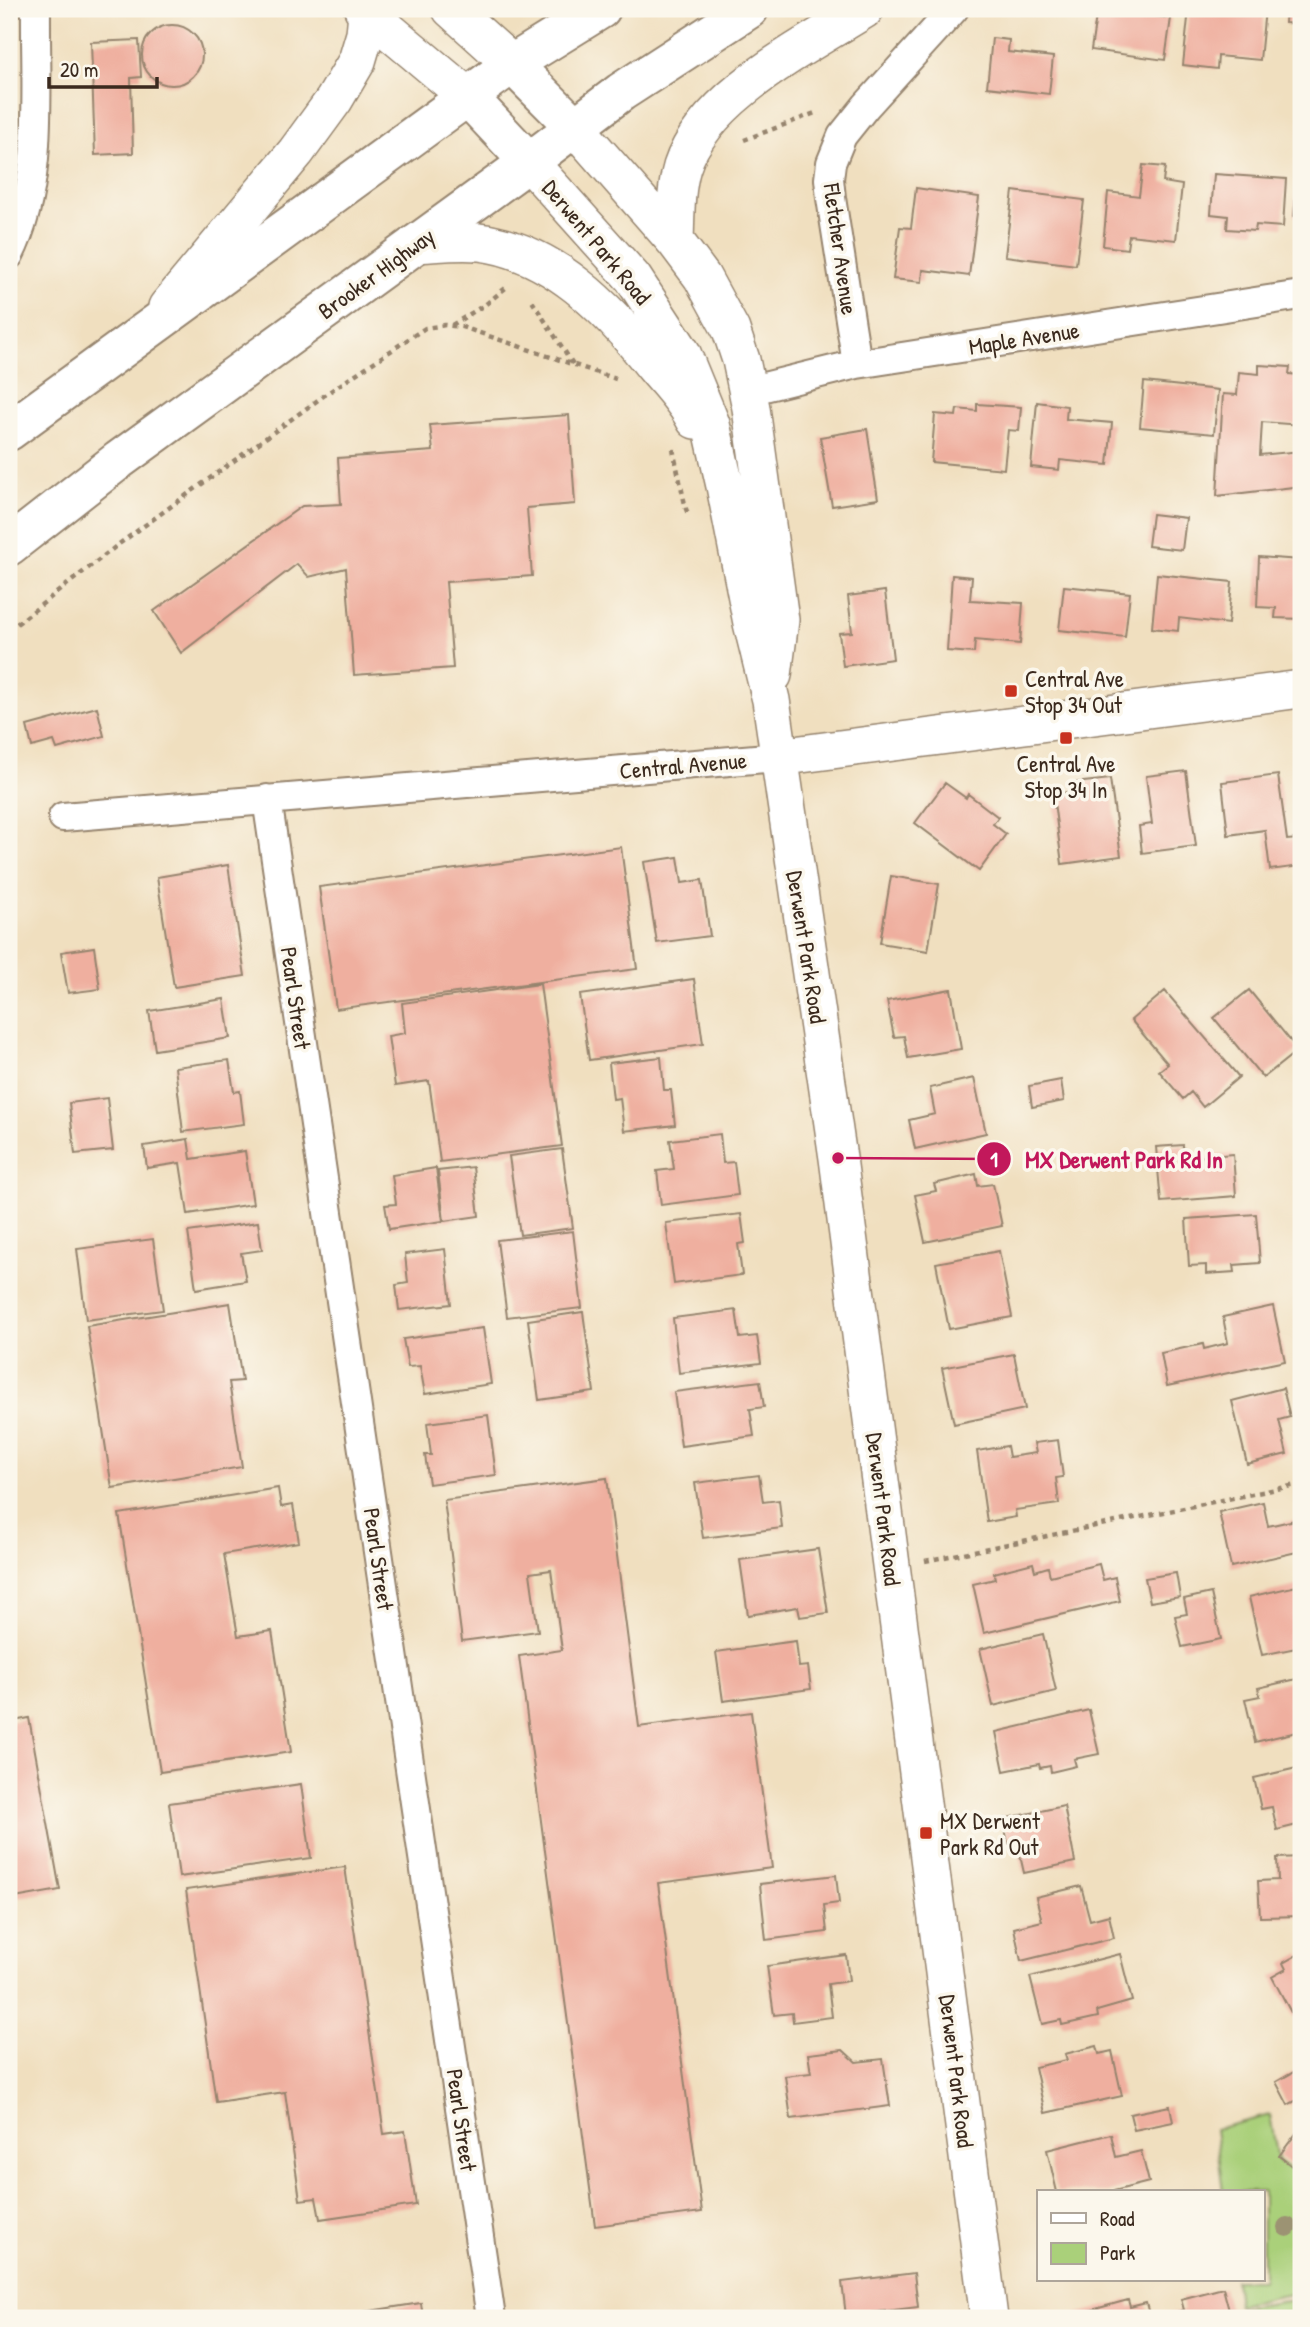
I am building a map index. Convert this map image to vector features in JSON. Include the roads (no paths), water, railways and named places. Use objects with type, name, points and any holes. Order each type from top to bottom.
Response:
[{"type":"highway","points":[[9,431],[512,64],[600,9]]},
{"type":"highway","name":"Brooker Highway","points":[[9,545],[119,460],[621,92],[749,9]]},
{"type":"highway","name":"Derwent Park Road","points":[[512,64],[575,126]]},
{"type":"highway","name":"Derwent Park Road","points":[[468,97],[529,162]]},
{"type":"street","points":[[9,255],[30,192],[34,150],[36,9]]},
{"type":"street","name":"Derwent Park Road","points":[[451,9],[512,64]]},
{"type":"street","points":[[675,242],[682,166],[705,123],[749,83],[865,9]]},
{"type":"street","name":"Fletcher Avenue","points":[[857,365],[830,179],[836,148],[866,106],[954,9]]},
{"type":"street","points":[[148,330],[296,152],[334,100],[357,61],[365,34],[365,10]]},
{"type":"street","name":"Derwent Park Road","points":[[365,10],[468,97]]},
{"type":"street","name":"Derwent Park Road","points":[[575,126],[702,277],[731,330],[748,391],[780,620],[771,700]]},
{"type":"street","name":"Derwent Park Road","points":[[529,162],[633,278],[682,353],[711,424],[771,700],[838,1158],[989,2318]]},
{"type":"street","points":[[415,244],[476,242],[499,246],[541,262],[575,284],[628,333],[692,415],[723,477]]},
{"type":"street","name":"Maple Avenue","points":[[748,391],[857,365],[1301,295]]},
{"type":"street","name":"Central Avenue","points":[[63,817],[778,757],[1301,689]]},
{"type":"street","name":"Pearl Street","points":[[267,799],[491,2318]]},
{"type":"place","name":"Central Ave Stop 34 Out","points":[[1011,691]]},
{"type":"place","name":"Central Ave Stop 34 In","points":[[1066,738]]},
{"type":"place","name":"MX Derwent Park Rd In","points":[[838,1158]]},
{"type":"place","name":"MX Derwent Park Rd Out","points":[[926,1833]]}]
